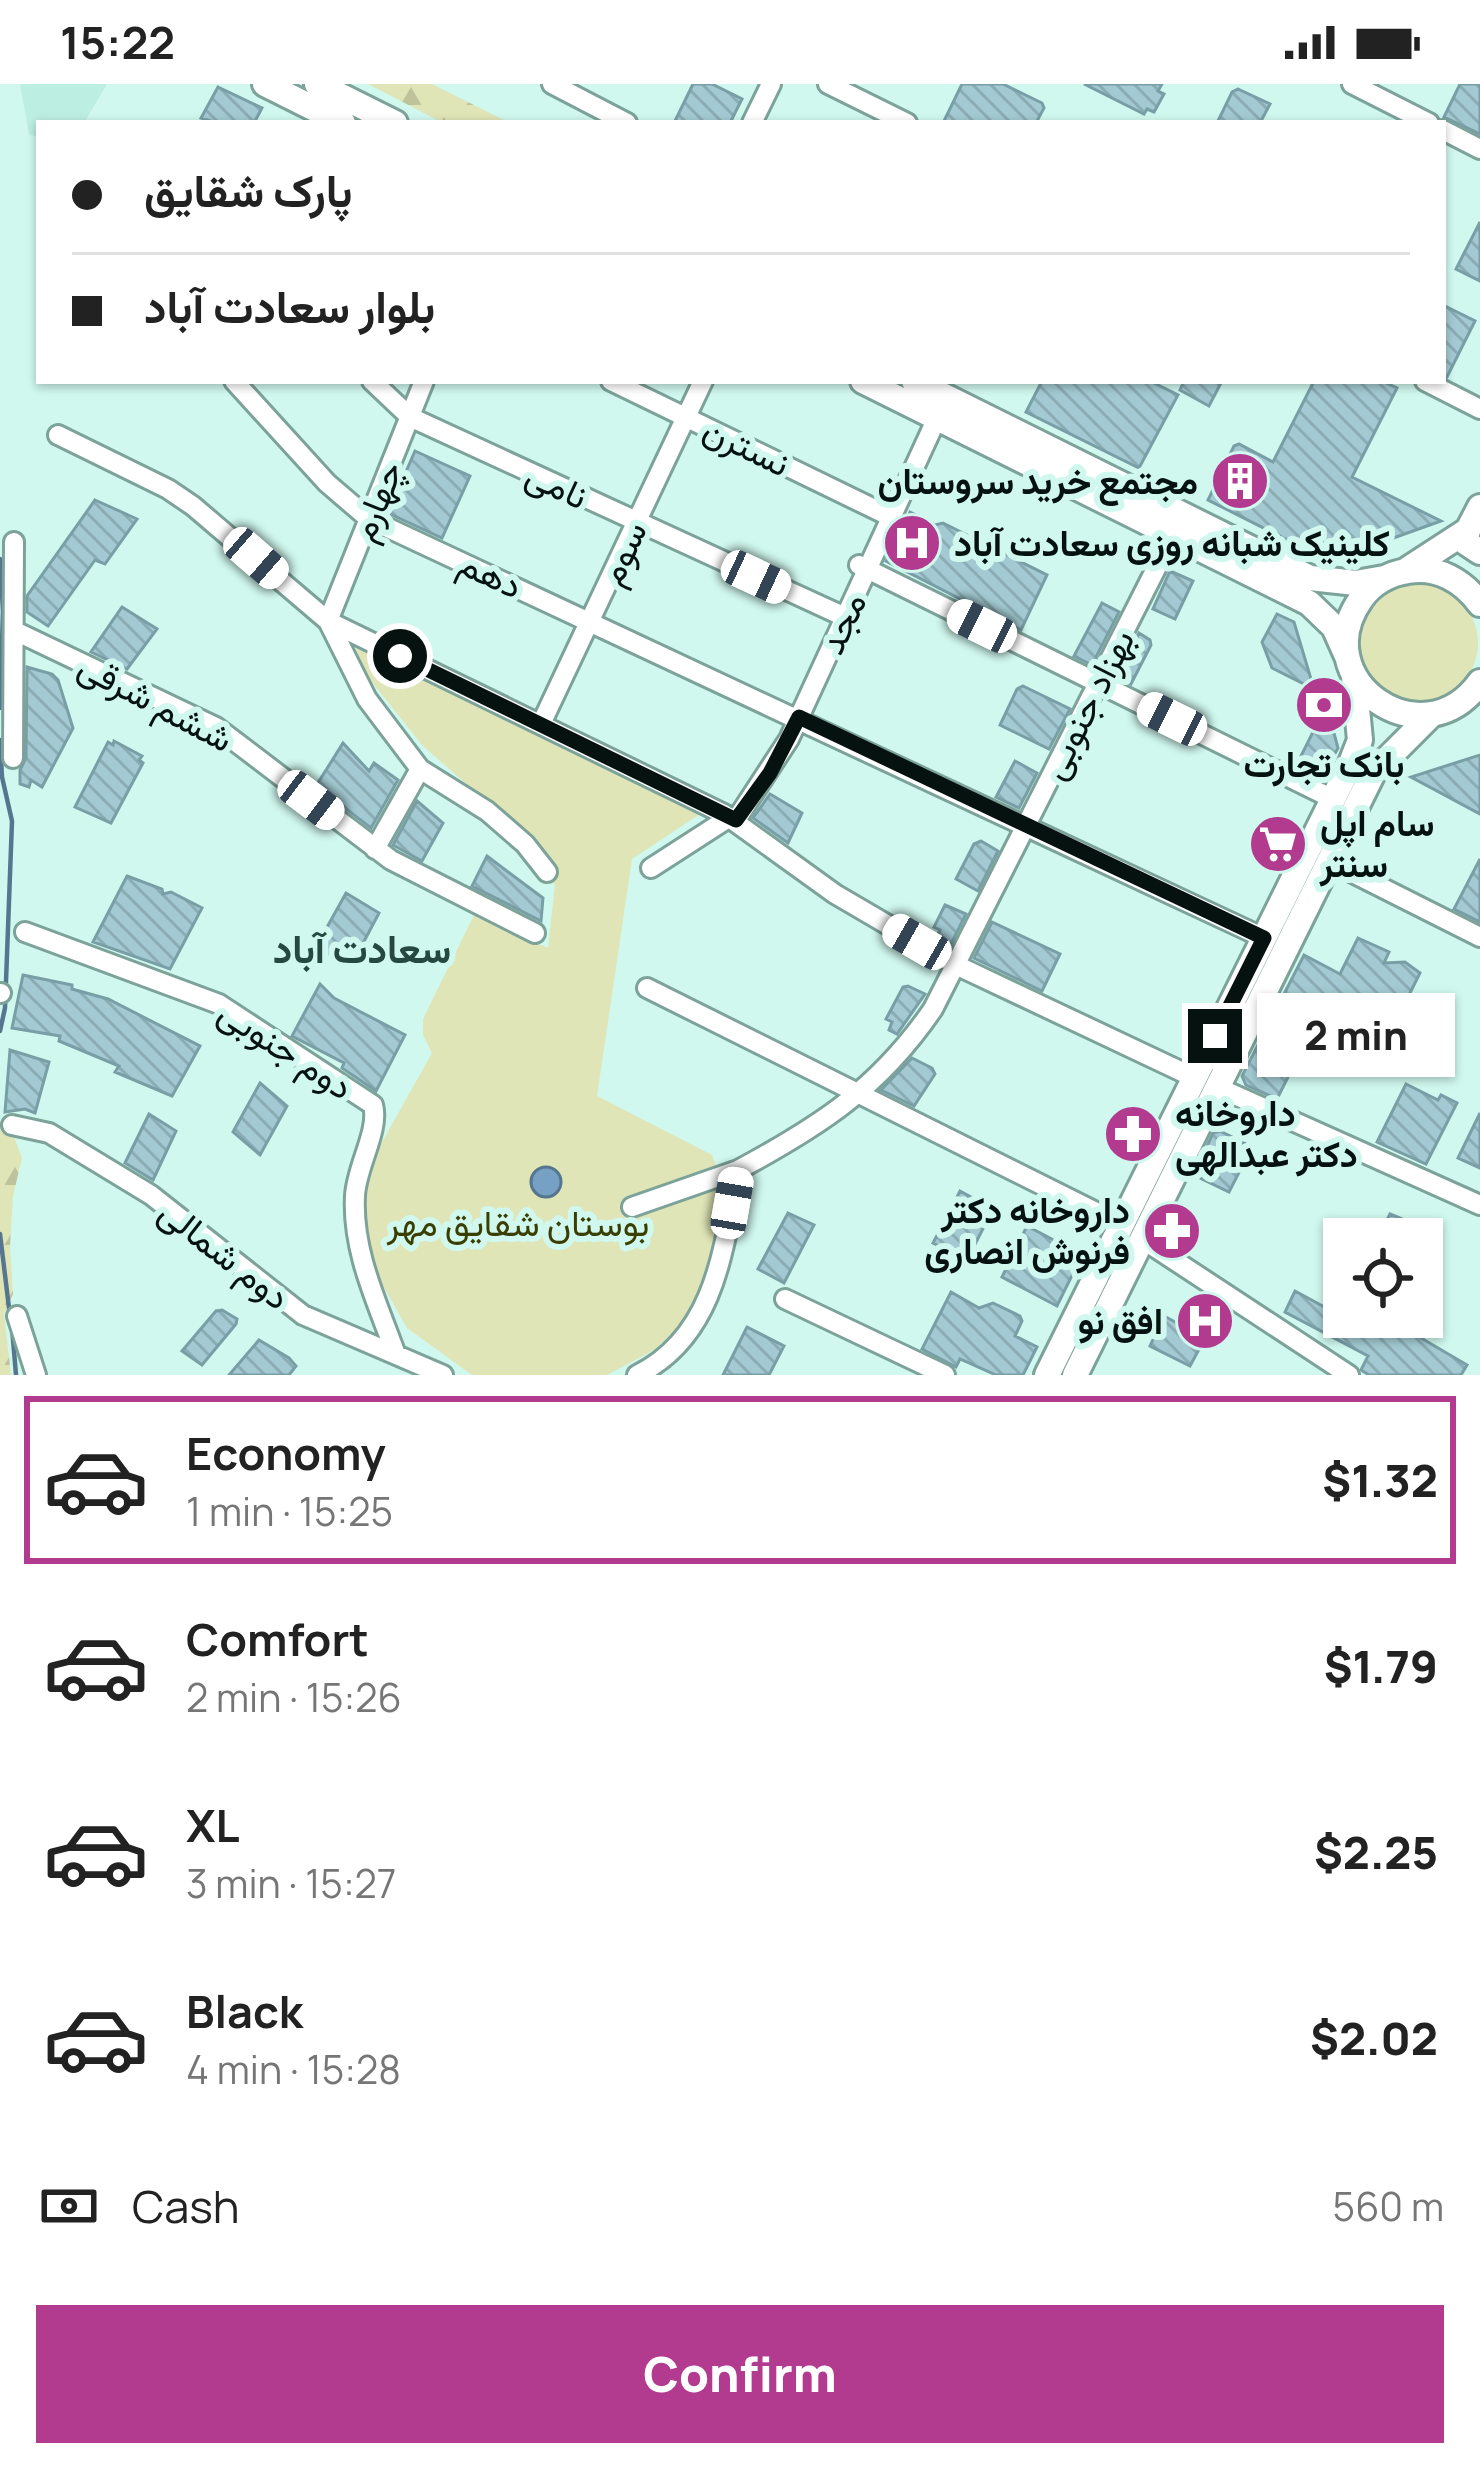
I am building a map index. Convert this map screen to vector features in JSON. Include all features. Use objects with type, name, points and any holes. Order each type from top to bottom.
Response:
[{"type":"main road","points":[[266,84],[337,120]]},
{"type":"main road","points":[[317,84],[389,120]]},
{"type":"main road","points":[[868,384],[1309,604],[1334,627],[1368,695],[1387,708],[1408,715],[1480,710]]},
{"type":"main road","points":[[920,384],[1310,578],[1355,583],[1429,570],[1451,577],[1480,604]]},
{"type":"main road","points":[[1225,1044],[1264,938],[1360,740],[1346,633],[1353,611],[1366,592],[1476,530]]},
{"type":"main road","points":[[1047,1375],[1132,1232],[1225,1044],[1373,773],[1480,682]]},
{"type":"main road","points":[[1075,1375],[1132,1232]]},
{"type":"street","points":[[552,84],[621,120]]},
{"type":"street","points":[[753,120],[771,84]]},
{"type":"street","points":[[828,84],[901,120]]},
{"type":"street","points":[[1352,84],[1423,120]]},
{"type":"street","points":[[1446,131],[1480,148]]},
{"type":"street","name":"دهم","points":[[237,384],[327,483],[369,519],[1264,938]]},
{"type":"street","name":"نامی","points":[[375,384],[410,417],[840,615]]},
{"type":"street","name":"چهارم","points":[[328,621],[423,384]]},
{"type":"street","name":"نسترن","points":[[617,384],[887,515]]},
{"type":"street","name":"سوم","points":[[541,724],[703,384]]},
{"type":"street","points":[[1431,384],[1480,409]]},
{"type":"street","name":"مجد","points":[[651,868],[730,817],[794,715],[933,416]]},
{"type":"street","points":[[58,435],[194,506],[328,621],[730,817],[835,894],[958,966],[1480,1204]]},
{"type":"street","name":"بهزاد جنوبی","points":[[632,1207],[738,1171],[814,1129],[906,1046],[958,966],[1173,536]]},
{"type":"street","points":[[13,758],[14,542]]},
{"type":"street","points":[[863,567],[1333,799]]},
{"type":"street","points":[[328,621],[367,699],[420,769],[488,811],[525,844],[547,872]]},
{"type":"street","name":"ششم شرقی","points":[[15,631],[216,727],[375,849],[428,881],[535,933]]},
{"type":"street","points":[[375,849],[420,769]]},
{"type":"street","points":[[1329,861],[1480,937]]},
{"type":"street","name":"دوم جنوبی","points":[[25,932],[219,1004],[373,1105],[376,1123],[358,1166],[355,1208],[361,1256],[395,1352]]},
{"type":"street","points":[[647,988],[1132,1232],[1349,1375]]},
{"type":"street","name":"دوم شمالی","points":[[12,1125],[49,1133],[151,1196],[303,1315],[442,1375]]},
{"type":"street","points":[[637,1375],[665,1356],[703,1310],[720,1268],[738,1171]]},
{"type":"street","points":[[785,1299],[945,1375]]},
{"type":"street","points":[[17,1316],[36,1375]]},
{"type":"shaded area","points":[[20,84],[107,84],[86,120],[36,120],[36,137],[29,134]]},
{"type":"green space","points":[[368,84],[432,84],[504,120],[437,120]]},
{"type":"green space","points":[[1419,584],[1442,588],[1461,601],[1474,620],[1478,643],[1474,666],[1461,685],[1442,698],[1419,702],[1396,698],[1377,685],[1364,666],[1360,643],[1364,620],[1377,601],[1396,588]]},
{"type":"green space","name":"بوستان شقایق مهر","points":[[352,636],[703,812],[632,859],[597,1096],[712,1155],[722,1182],[722,1210],[713,1262],[693,1307],[654,1350],[607,1375],[472,1375],[407,1328],[374,1270],[365,1221],[367,1169],[432,1053],[423,1035],[423,1019],[474,915],[548,948],[555,885],[548,878],[541,850],[422,745],[364,672]]},
{"type":"green space","points":[[0,1120],[12,1131],[22,1158],[13,1196],[13,1294],[4,1314],[11,1375],[0,1375]]},
{"type":"water","points":[[546,1167],[561,1182],[546,1197],[531,1182]]},
{"type":"building","points":[[693,84],[712,84],[742,99],[732,120],[675,120]]},
{"type":"building","points":[[962,84],[1003,84],[1044,108],[1038,120],[944,120]]},
{"type":"building","points":[[1084,84],[1162,84],[1158,91],[1164,94],[1154,112],[1147,109],[1144,114]]},
{"type":"building","points":[[1460,84],[1480,84],[1480,134],[1444,117]]},
{"type":"building","points":[[218,87],[262,108],[256,120],[201,118]]},
{"type":"building","points":[[1238,89],[1270,104],[1262,120],[1218,120]]},
{"type":"building","points":[[1480,222],[1480,281],[1456,269]]},
{"type":"building","points":[[1446,306],[1475,321],[1446,376]]},
{"type":"building","points":[[1040,384],[1156,384],[1178,395],[1139,468],[1026,412]]},
{"type":"building","points":[[1183,384],[1220,384],[1209,406],[1180,390]]},
{"type":"building","points":[[1312,384],[1388,384],[1397,388],[1352,477],[1441,521],[1329,561],[1208,500],[1234,446],[1239,444],[1273,462]]},
{"type":"building","points":[[415,451],[470,476],[442,538],[388,513]]},
{"type":"building","points":[[95,500],[137,519],[105,564],[95,560],[48,626],[27,612],[27,596]]},
{"type":"building","points":[[910,512],[935,525],[943,523],[1047,575],[1021,630],[886,561]]},
{"type":"building","points":[[1170,571],[1193,581],[1175,619],[1153,609]]},
{"type":"building","points":[[1102,603],[1119,612],[1092,665],[1074,656]]},
{"type":"building","points":[[122,607],[157,629],[127,669],[91,652]]},
{"type":"building","points":[[1277,614],[1294,622],[1314,689],[1272,668],[1262,642]]},
{"type":"building","points":[[1139,633],[1151,645],[1131,684],[1116,677]]},
{"type":"building","points":[[27,667],[58,680],[73,728],[42,787],[31,780],[29,787],[20,784],[26,758]]},
{"type":"building","points":[[1023,686],[1070,709],[1049,749],[1000,725],[1017,689]]},
{"type":"building","points":[[1322,714],[1331,722],[1338,748],[1321,778],[1296,766]]},
{"type":"building","points":[[114,741],[142,756],[143,763],[111,823],[75,807],[108,742],[113,745]]},
{"type":"building","points":[[343,743],[369,771],[374,763],[398,780],[371,828],[316,786]]},
{"type":"building","points":[[1480,755],[1480,814],[1411,777]]},
{"type":"building","points":[[1015,761],[1037,773],[1019,808],[996,797]]},
{"type":"building","points":[[770,794],[802,813],[788,843],[753,818]]},
{"type":"building","points":[[417,801],[443,823],[422,861],[393,845]]},
{"type":"building","points":[[981,841],[998,851],[978,891],[956,879],[974,844]]},
{"type":"building","points":[[487,856],[543,898],[541,921],[472,886]]},
{"type":"building","points":[[1480,859],[1480,922],[1454,909]]},
{"type":"building","points":[[127,876],[202,908],[170,969],[93,942]]},
{"type":"building","points":[[346,893],[379,913],[351,966],[316,947]]},
{"type":"building","points":[[945,905],[966,914],[950,946],[936,938],[940,930],[934,927]]},
{"type":"building","points":[[992,922],[1060,954],[1042,991],[974,958]]},
{"type":"building","points":[[1358,938],[1389,952],[1384,963],[1405,962],[1420,973],[1393,1027],[1329,995],[1277,1099],[1246,1085],[1242,1076],[1304,955],[1340,974]]},
{"type":"building","points":[[23,975],[72,985],[72,989],[108,999],[200,1046],[172,1096],[115,1072],[119,1066],[59,1041],[60,1036],[12,1028]]},
{"type":"building","points":[[320,984],[334,998],[405,1035],[376,1091],[342,1068],[344,1063],[292,1036]]},
{"type":"building","points":[[903,987],[925,994],[897,1034],[889,1030],[892,1022],[886,1019]]},
{"type":"building","points":[[10,1050],[49,1062],[35,1113],[25,1109],[5,1112]]},
{"type":"building","points":[[912,1058],[935,1074],[914,1106],[881,1090]]},
{"type":"building","points":[[260,1083],[287,1106],[260,1155],[233,1132]]},
{"type":"building","points":[[1406,1084],[1438,1100],[1441,1095],[1457,1103],[1426,1164],[1377,1142]]},
{"type":"building","points":[[1480,1113],[1480,1168],[1458,1158]]},
{"type":"building","points":[[149,1114],[176,1131],[153,1180],[125,1163]]},
{"type":"building","points":[[1220,1131],[1252,1147],[1229,1192],[1195,1172],[1213,1133]]},
{"type":"building","points":[[960,1191],[993,1209],[967,1260],[933,1243]]},
{"type":"building","points":[[788,1213],[814,1225],[784,1283],[758,1269]]},
{"type":"building","points":[[1027,1226],[1082,1255],[1057,1306],[1002,1277]]},
{"type":"building","points":[[1295,1291],[1323,1306],[1323,1332],[1285,1312]]},
{"type":"building","points":[[951,1292],[979,1308],[993,1303],[1020,1316],[1015,1336],[1037,1347],[1023,1375],[996,1375],[960,1359],[956,1367],[922,1349]]},
{"type":"building","points":[[222,1310],[237,1319],[236,1324],[202,1365],[182,1351]]},
{"type":"building","points":[[1164,1316],[1205,1338],[1190,1366],[1150,1346]]},
{"type":"building","points":[[747,1327],[784,1346],[769,1375],[723,1375]]},
{"type":"building","points":[[1334,1338],[1421,1338],[1467,1365],[1461,1375],[1369,1375],[1361,1370],[1368,1356]]},
{"type":"building","points":[[259,1340],[296,1366],[289,1375],[229,1375]]},
{"type":"waterway","points":[[0,559],[0,708]]},
{"type":"waterway","points":[[0,740],[12,821],[5,1008],[0,1031]]},
{"type":"waterway","points":[[0,1234],[10,1316]]},
{"type":"waterway","points":[[12,1327],[16,1375]]},
{"type":"place","name":"مجتمع خرید سروستان","points":[[1240,481]]},
{"type":"place","name":"کلینیک شبانه روزی سعادت آباد","points":[[912,543]]},
{"type":"place","name":"بانک تجارت","points":[[1324,705]]},
{"type":"place","name":"سام اپل سنتر","points":[[1278,844]]},
{"type":"place","name":"داروخانه دکتر عبدالهی","points":[[1133,1134]]},
{"type":"place","name":"داروخانه دکتر فرنوش انصاری","points":[[1172,1231]]},
{"type":"place","name":"افق نو","points":[[1205,1321]]},
{"type":"district","name":"سعادت آباد","points":[[362,949]]},
{"type":"route","points":[[400,656],[736,820],[770,773],[799,717],[1264,938],[1215,1036]]}]
